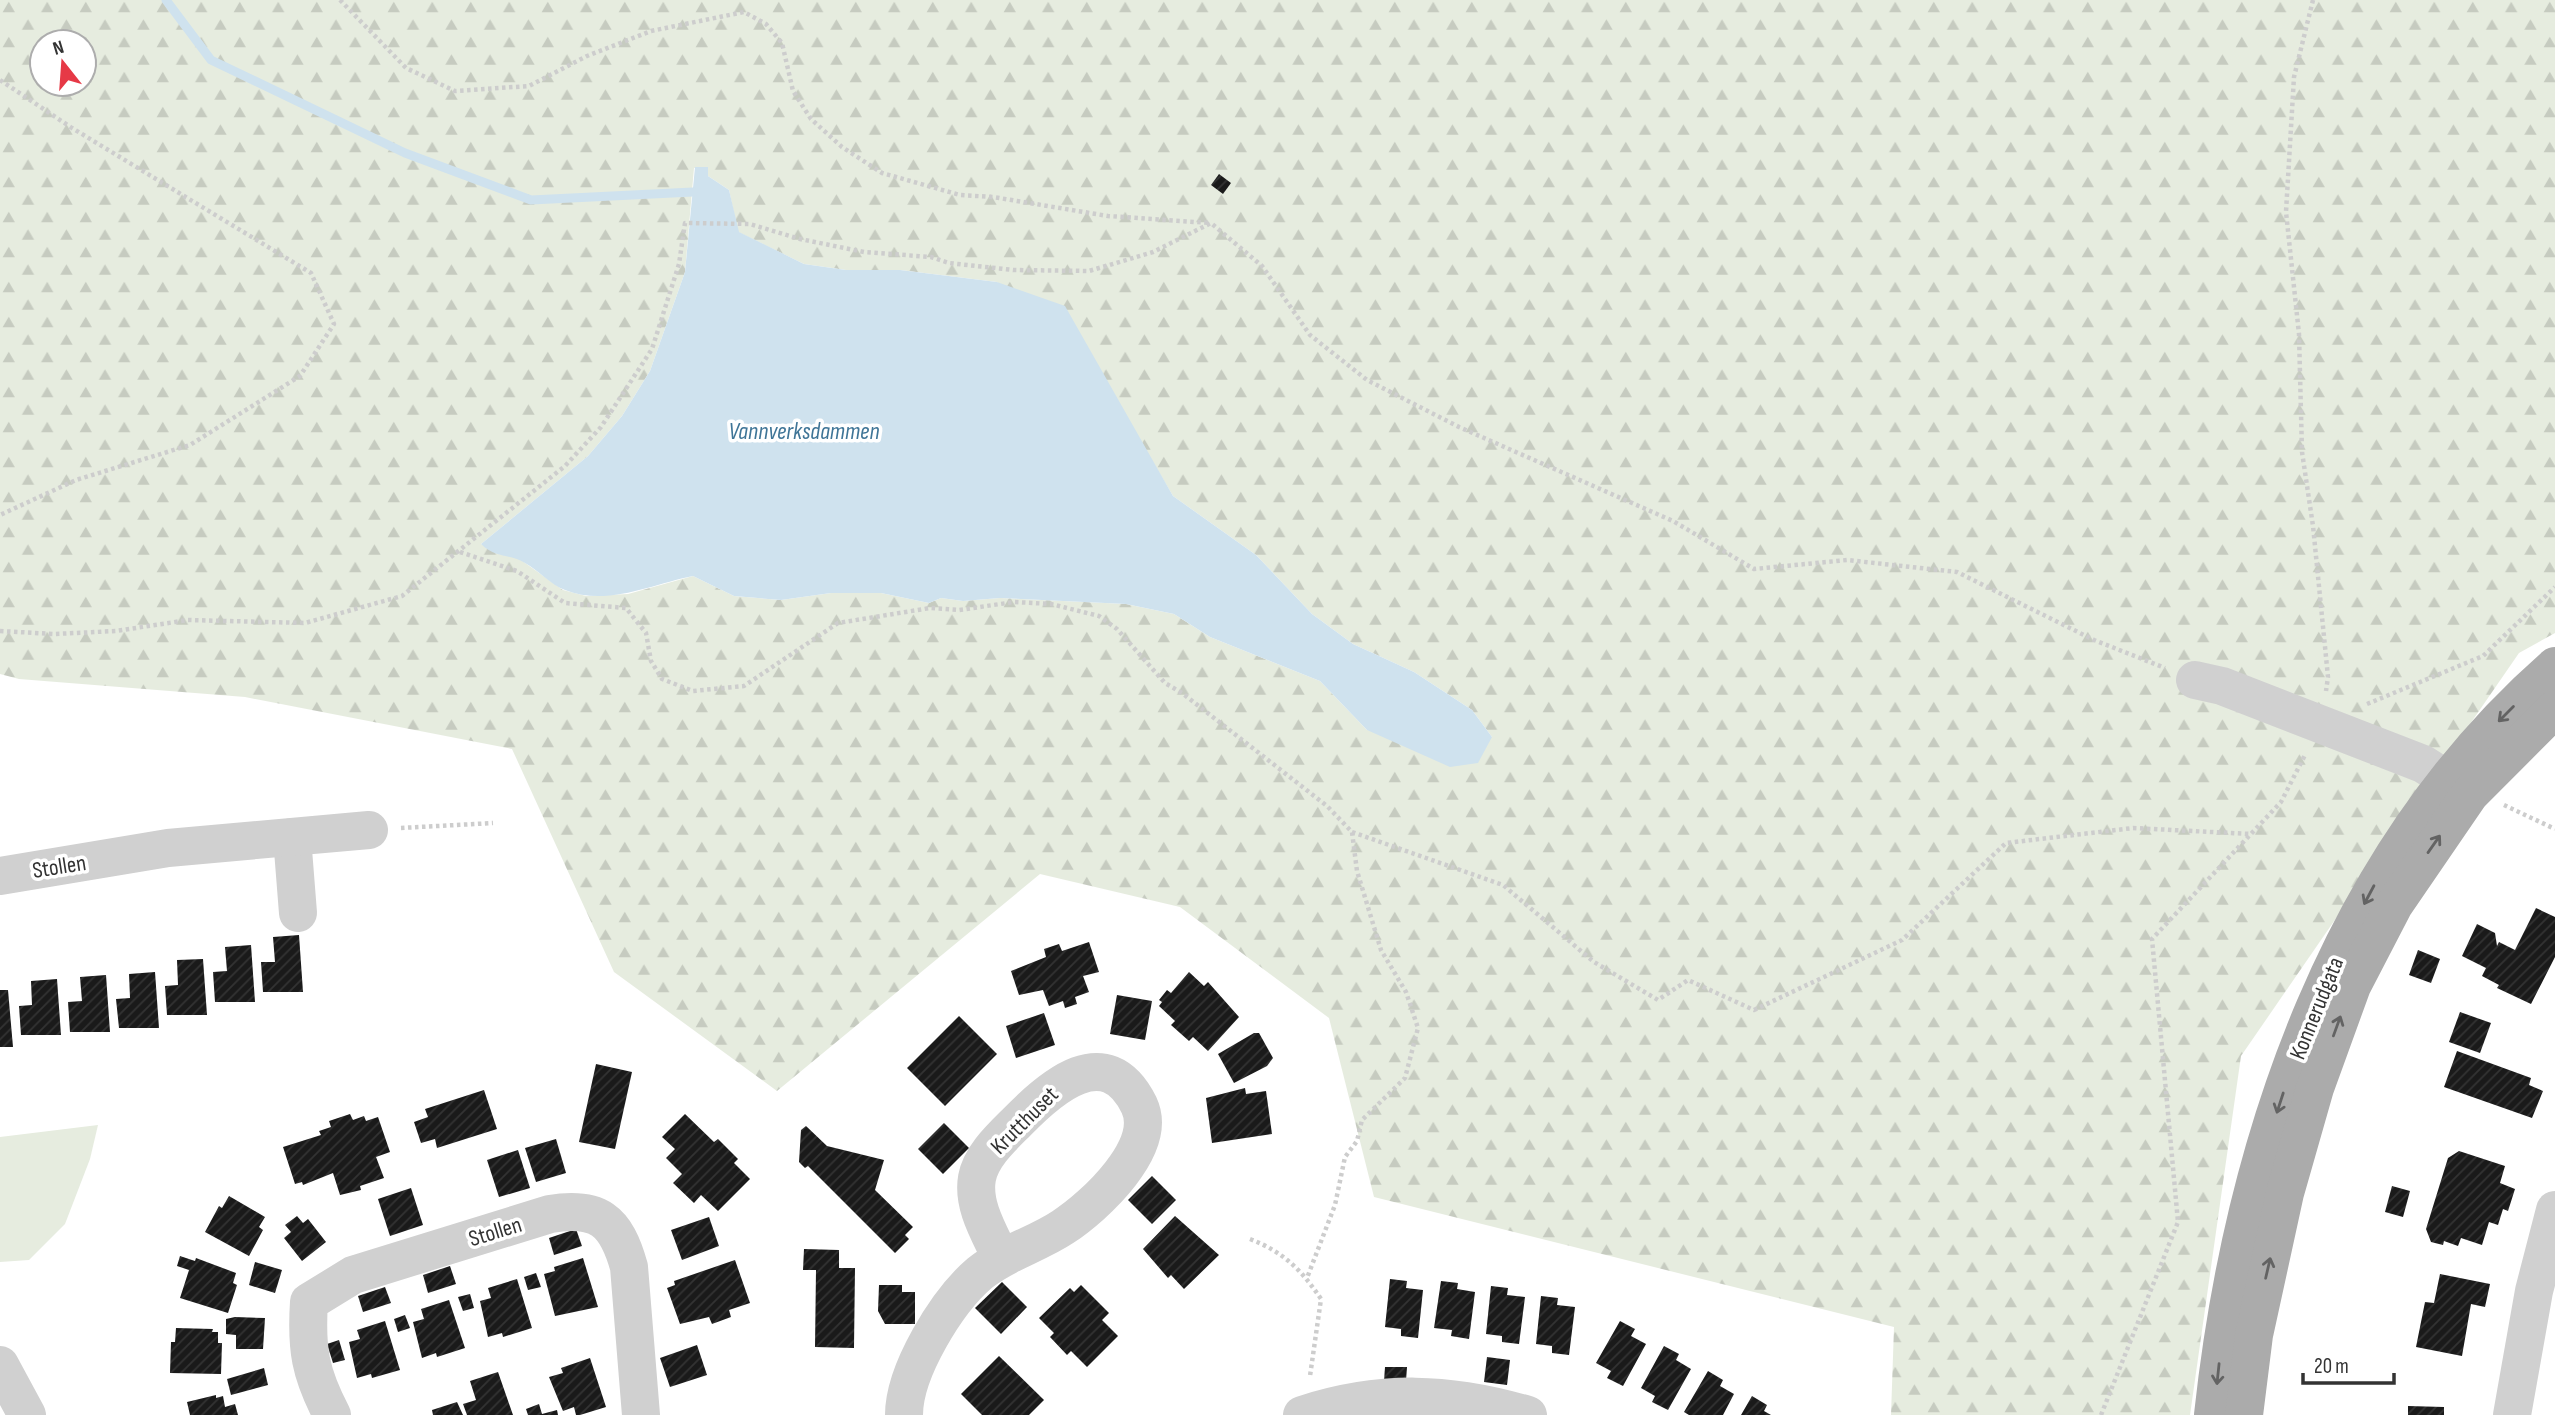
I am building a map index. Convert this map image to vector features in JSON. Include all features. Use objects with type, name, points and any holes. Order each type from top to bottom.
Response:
[{"type":"main road","name":"Konnerudgata","points":[[2244,1415],[2254,1335],[2285,1194],[2315,1088],[2352,986],[2489,730],[2555,666]]},
{"type":"main road","name":"Konnerudgata","points":[[2213,1415],[2229,1292],[2272,1128],[2304,1030],[2341,948],[2377,880],[2459,787],[2555,709]]},
{"type":"street","points":[[2195,680],[2222,686],[2423,764],[2459,787]]},
{"type":"street","name":"Stollen","points":[[0,876],[168,848],[369,830]]},
{"type":"street","points":[[292,837],[298,913]]},
{"type":"street","name":"Krutthuset","points":[[904,1415],[904,1403],[914,1370],[932,1335],[955,1301],[978,1275],[1001,1258],[1065,1226],[1123,1172],[1138,1147],[1143,1124],[1140,1107],[1120,1080],[1102,1072],[1070,1077],[1047,1091],[987,1155],[977,1177],[978,1197],[981,1213],[1001,1258]]},
{"type":"street","name":"Stollen","points":[[332,1415],[322,1396],[307,1346],[309,1302],[353,1275],[550,1213],[574,1210],[595,1213],[614,1230],[624,1248],[629,1267],[641,1415]]},
{"type":"street","points":[[2512,1415],[2534,1291],[2555,1210]]},
{"type":"street","points":[[0,1365],[27,1415]]},
{"type":"street","points":[[1307,1414],[1382,1397],[1416,1395],[1458,1397],[1528,1415]]},
{"type":"path","points":[[341,0],[406,68],[454,91],[529,86],[587,56],[651,31],[744,12],[766,24],[782,43],[793,91],[811,119],[842,147],[881,173],[960,195],[993,197],[1108,216],[1211,223],[1262,266],[1310,335],[1367,380],[1459,427],[1673,521],[1754,569],[1847,560],[1957,572],[2094,640],[2195,680]]},
{"type":"path","points":[[2101,1415],[2178,1222],[2152,939],[2281,802],[2321,724],[2328,677],[2313,526],[2302,452],[2299,334],[2286,212],[2294,77],[2313,0]]},
{"type":"path","points":[[0,80],[72,128],[311,273],[334,324],[300,376],[190,445],[76,481],[0,515]]},
{"type":"path","points":[[0,631],[54,634],[116,631],[188,620],[305,623],[401,596],[565,466],[601,427],[653,348],[678,264],[685,223],[750,224],[800,239],[864,252],[931,257],[949,262],[1013,270],[1089,271],[1153,252],[1211,223]]},
{"type":"path","points":[[459,552],[517,571],[565,603],[626,608],[646,633],[651,661],[662,679],[693,691],[744,686],[838,623],[930,608],[959,610],[1014,602],[1077,609],[1099,616],[1117,629],[1165,683],[1327,806],[1352,832],[1503,885],[1594,962],[1658,1000],[1688,980],[1754,1010],[1902,940],[2006,844],[2133,828],[2251,834]]},
{"type":"path","points":[[2321,724],[2483,656],[2555,587]]},
{"type":"path","points":[[2459,787],[2555,829]]},
{"type":"path","points":[[369,830],[492,823]]},
{"type":"path","points":[[1307,1278],[1335,1205],[1345,1157],[1357,1141],[1362,1120],[1405,1078],[1418,1028],[1406,992],[1381,950],[1357,871],[1352,832]]},
{"type":"path","points":[[1250,1239],[1277,1249],[1307,1278],[1321,1299],[1319,1330],[1310,1368],[1307,1414]]},
{"type":"green space","points":[[0,0],[2555,0],[2555,633],[2519,653],[2241,1056],[2190,1415],[1891,1415],[1894,1327],[1374,1197],[1329,1018],[1180,907],[1040,874],[777,1091],[614,972],[512,749],[245,697],[19,679],[0,674]],"holes":[[[707,167],[708,176],[729,190],[738,232],[804,264],[846,270],[900,270],[997,282],[1124,413],[1173,496],[1256,555],[1312,614],[1353,644],[1414,672],[1472,710],[1492,737],[1367,730],[1320,681],[1210,637],[1174,614],[1126,604],[1000,598],[963,601],[941,598],[929,603],[881,593],[831,593],[781,600],[734,596],[693,576],[628,594],[586,596],[563,590],[521,560],[481,544],[588,456],[622,416],[650,371],[685,272],[694,168]]]},
{"type":"green space","points":[[98,1125],[90,1159],[65,1224],[29,1260],[0,1262],[0,1137]]},
{"type":"water","name":"Vannverksdammen","points":[[695,167],[708,167],[708,176],[729,190],[739,232],[804,264],[846,270],[900,270],[997,282],[1065,306],[1173,496],[1256,555],[1312,614],[1353,644],[1414,672],[1472,710],[1492,737],[1478,763],[1450,767],[1367,730],[1320,681],[1210,637],[1174,614],[1126,604],[1000,598],[963,601],[941,598],[929,603],[881,593],[831,593],[781,600],[734,596],[693,576],[613,595],[581,595],[560,588],[519,560],[487,549],[481,544],[588,456],[622,416],[650,371],[685,272]]},
{"type":"building","points":[[1219,174],[1231,183],[1223,194],[1211,185]]},
{"type":"building","points":[[2536,908],[2555,917],[2555,957],[2531,1004],[2497,988],[2499,985],[2482,976],[2486,968],[2462,956],[2477,924],[2495,933],[2497,946],[2499,942],[2515,950]]},
{"type":"building","points":[[299,935],[303,992],[263,992],[261,962],[275,962],[273,937]]},
{"type":"building","points":[[1089,942],[1099,972],[1083,976],[1089,992],[1075,997],[1077,1004],[1065,1008],[1063,1001],[1049,1006],[1043,990],[1019,995],[1011,971],[1046,957],[1044,949],[1059,944],[1062,951]]},
{"type":"building","points":[[251,945],[255,1002],[215,1002],[213,972],[227,971],[225,947]]},
{"type":"building","points":[[2418,950],[2440,959],[2431,983],[2409,975]]},
{"type":"building","points":[[203,959],[207,1015],[167,1015],[165,986],[178,985],[177,960]]},
{"type":"building","points":[[155,972],[159,1028],[119,1028],[116,999],[130,998],[129,974]]},
{"type":"building","points":[[1189,972],[1204,986],[1208,982],[1239,1017],[1208,1051],[1193,1037],[1189,1041],[1171,1025],[1175,1021],[1159,1006],[1162,1002],[1159,1000],[1167,990],[1171,993]]},
{"type":"building","points":[[106,975],[110,1032],[70,1032],[68,1002],[82,1001],[80,977]]},
{"type":"building","points":[[57,979],[61,1035],[21,1035],[19,1006],[32,1005],[31,981]]},
{"type":"building","points":[[0,990],[8,990],[13,1047],[0,1047]]},
{"type":"building","points":[[1117,995],[1152,1001],[1145,1040],[1110,1034]]},
{"type":"building","points":[[2460,1012],[2491,1023],[2480,1053],[2449,1042]]},
{"type":"building","points":[[1044,1013],[1055,1045],[1016,1058],[1006,1026]]},
{"type":"building","points":[[959,1016],[997,1054],[945,1106],[907,1068]]},
{"type":"building","points":[[1254,1033],[1259,1033],[1273,1058],[1267,1066],[1234,1083],[1218,1054]]},
{"type":"building","points":[[2457,1051],[2531,1078],[2529,1085],[2543,1091],[2532,1118],[2444,1087]]},
{"type":"building","points":[[596,1064],[632,1072],[615,1149],[579,1142]]},
{"type":"building","points":[[1245,1088],[1246,1094],[1266,1091],[1272,1134],[1212,1143],[1206,1098]]},
{"type":"building","points":[[484,1090],[497,1129],[437,1148],[435,1139],[421,1143],[414,1122],[428,1117],[425,1109]]},
{"type":"building","points":[[350,1114],[353,1120],[364,1116],[366,1121],[378,1117],[390,1152],[376,1157],[384,1178],[360,1186],[361,1190],[340,1195],[333,1173],[303,1185],[302,1182],[295,1184],[283,1147],[321,1135],[319,1131],[331,1127],[329,1121]]},
{"type":"building","points":[[685,1114],[714,1142],[718,1139],[738,1159],[734,1163],[750,1179],[718,1211],[701,1195],[694,1203],[673,1183],[682,1174],[666,1158],[675,1149],[662,1137]]},
{"type":"building","points":[[944,1123],[969,1148],[943,1174],[918,1149]]},
{"type":"building","points":[[806,1126],[827,1146],[884,1160],[875,1190],[913,1227],[905,1235],[909,1239],[895,1253],[808,1166],[805,1168],[799,1162],[801,1130]]},
{"type":"building","points":[[556,1139],[566,1173],[536,1182],[525,1148]]},
{"type":"building","points":[[518,1150],[530,1188],[499,1197],[487,1160]]},
{"type":"building","points":[[2459,1151],[2505,1166],[2500,1183],[2515,1189],[2508,1211],[2503,1209],[2498,1225],[2489,1222],[2482,1245],[2461,1238],[2458,1246],[2444,1241],[2443,1245],[2431,1242],[2426,1229],[2448,1158]]},
{"type":"building","points":[[1152,1176],[1176,1200],[1152,1224],[1128,1200]]},
{"type":"building","points":[[2392,1186],[2410,1191],[2403,1217],[2385,1212]]},
{"type":"building","points":[[411,1188],[423,1225],[390,1236],[378,1199]]},
{"type":"building","points":[[229,1196],[265,1217],[259,1227],[263,1230],[249,1256],[205,1232],[219,1206],[222,1208]]},
{"type":"building","points":[[297,1216],[303,1223],[308,1219],[326,1242],[302,1261],[284,1238],[291,1232],[285,1225]]},
{"type":"building","points":[[1175,1216],[1219,1255],[1184,1289],[1171,1275],[1168,1278],[1143,1249]]},
{"type":"building","points":[[709,1217],[719,1246],[682,1260],[671,1230]]},
{"type":"building","points":[[576,1229],[582,1246],[554,1255],[549,1238]]},
{"type":"building","points":[[804,1249],[839,1250],[839,1268],[855,1268],[854,1348],[815,1347],[816,1270],[803,1270]]},
{"type":"building","points":[[180,1256],[195,1261],[196,1258],[236,1273],[233,1283],[237,1285],[228,1313],[180,1298],[189,1270],[177,1266]]},
{"type":"building","points":[[583,1258],[598,1307],[555,1316],[544,1274],[555,1271],[554,1267]]},
{"type":"building","points":[[735,1260],[750,1303],[729,1310],[731,1317],[712,1324],[709,1317],[680,1324],[667,1288],[675,1285],[674,1281]]},
{"type":"building","points":[[255,1262],[282,1270],[275,1293],[249,1285]]},
{"type":"building","points":[[450,1266],[456,1284],[428,1293],[423,1275]]},
{"type":"building","points":[[536,1273],[541,1287],[528,1290],[524,1277]]},
{"type":"building","points":[[2440,1274],[2490,1284],[2485,1307],[2471,1304],[2462,1356],[2416,1347],[2425,1302],[2434,1303]]},
{"type":"building","points":[[517,1279],[532,1328],[503,1337],[502,1333],[488,1337],[480,1301],[491,1298],[488,1288]]},
{"type":"building","points":[[1390,1279],[1407,1281],[1406,1288],[1423,1290],[1418,1338],[1401,1336],[1401,1329],[1385,1327]]},
{"type":"building","points":[[1441,1281],[1458,1283],[1457,1289],[1475,1292],[1469,1339],[1451,1336],[1452,1330],[1434,1328]]},
{"type":"building","points":[[1002,1282],[1027,1307],[1001,1334],[975,1308]]},
{"type":"building","points":[[879,1285],[902,1285],[902,1292],[915,1292],[915,1324],[885,1324],[878,1311]]},
{"type":"building","points":[[1081,1285],[1109,1313],[1102,1320],[1118,1336],[1087,1367],[1071,1351],[1067,1355],[1050,1337],[1054,1333],[1039,1318],[1070,1288],[1074,1292]]},
{"type":"building","points":[[1491,1286],[1508,1288],[1507,1295],[1525,1297],[1519,1344],[1502,1342],[1502,1336],[1486,1334]]},
{"type":"building","points":[[385,1287],[391,1303],[363,1312],[358,1296]]},
{"type":"building","points":[[470,1294],[474,1308],[463,1311],[458,1297]]},
{"type":"building","points":[[1541,1296],[1558,1298],[1557,1305],[1575,1307],[1569,1355],[1552,1353],[1552,1346],[1536,1344]]},
{"type":"building","points":[[449,1300],[465,1348],[437,1357],[436,1353],[422,1358],[413,1322],[424,1319],[421,1309]]},
{"type":"building","points":[[405,1315],[410,1328],[398,1332],[394,1319]]},
{"type":"building","points":[[265,1318],[263,1349],[236,1349],[236,1335],[226,1334],[226,1319]]},
{"type":"building","points":[[385,1321],[400,1370],[372,1378],[371,1374],[357,1378],[349,1342],[360,1339],[357,1330]]},
{"type":"building","points":[[1620,1321],[1635,1329],[1631,1336],[1646,1344],[1623,1386],[1607,1378],[1611,1371],[1596,1363]]},
{"type":"building","points":[[176,1328],[213,1329],[212,1332],[218,1332],[218,1343],[222,1343],[221,1374],[170,1373],[171,1342],[175,1342]]},
{"type":"building","points":[[339,1340],[345,1360],[333,1363],[327,1344]]},
{"type":"building","points":[[697,1345],[707,1375],[670,1387],[660,1358]]},
{"type":"building","points":[[1664,1346],[1679,1354],[1676,1360],[1691,1369],[1668,1410],[1652,1402],[1655,1396],[1641,1388]]},
{"type":"building","points":[[999,1356],[1044,1400],[1029,1415],[982,1415],[961,1394]]},
{"type":"building","points":[[1487,1357],[1510,1360],[1507,1385],[1484,1382]]},
{"type":"building","points":[[590,1358],[606,1407],[580,1415],[576,1415],[574,1407],[563,1411],[549,1377],[563,1373],[561,1368]]},
{"type":"building","points":[[1385,1367],[1407,1367],[1406,1381],[1384,1381]]},
{"type":"building","points":[[264,1368],[268,1385],[231,1395],[227,1379]]},
{"type":"building","points":[[1708,1371],[1723,1380],[1720,1386],[1734,1394],[1723,1415],[1689,1415],[1684,1412]]},
{"type":"building","points":[[498,1372],[513,1415],[467,1415],[463,1404],[476,1400],[470,1381]]},
{"type":"building","points":[[216,1395],[216,1398],[223,1396],[225,1407],[235,1404],[238,1415],[190,1415],[187,1402]]},
{"type":"building","points":[[1752,1396],[1767,1405],[1764,1411],[1771,1415],[1741,1415]]},
{"type":"building","points":[[457,1402],[463,1415],[433,1415],[432,1410]]},
{"type":"building","points":[[539,1404],[542,1414],[557,1410],[558,1415],[528,1415],[526,1409]]},
{"type":"building","points":[[2408,1406],[2444,1407],[2444,1415],[2408,1415]]},
{"type":"waterway","points":[[166,0],[211,60],[405,153],[531,200],[693,192]]}]
